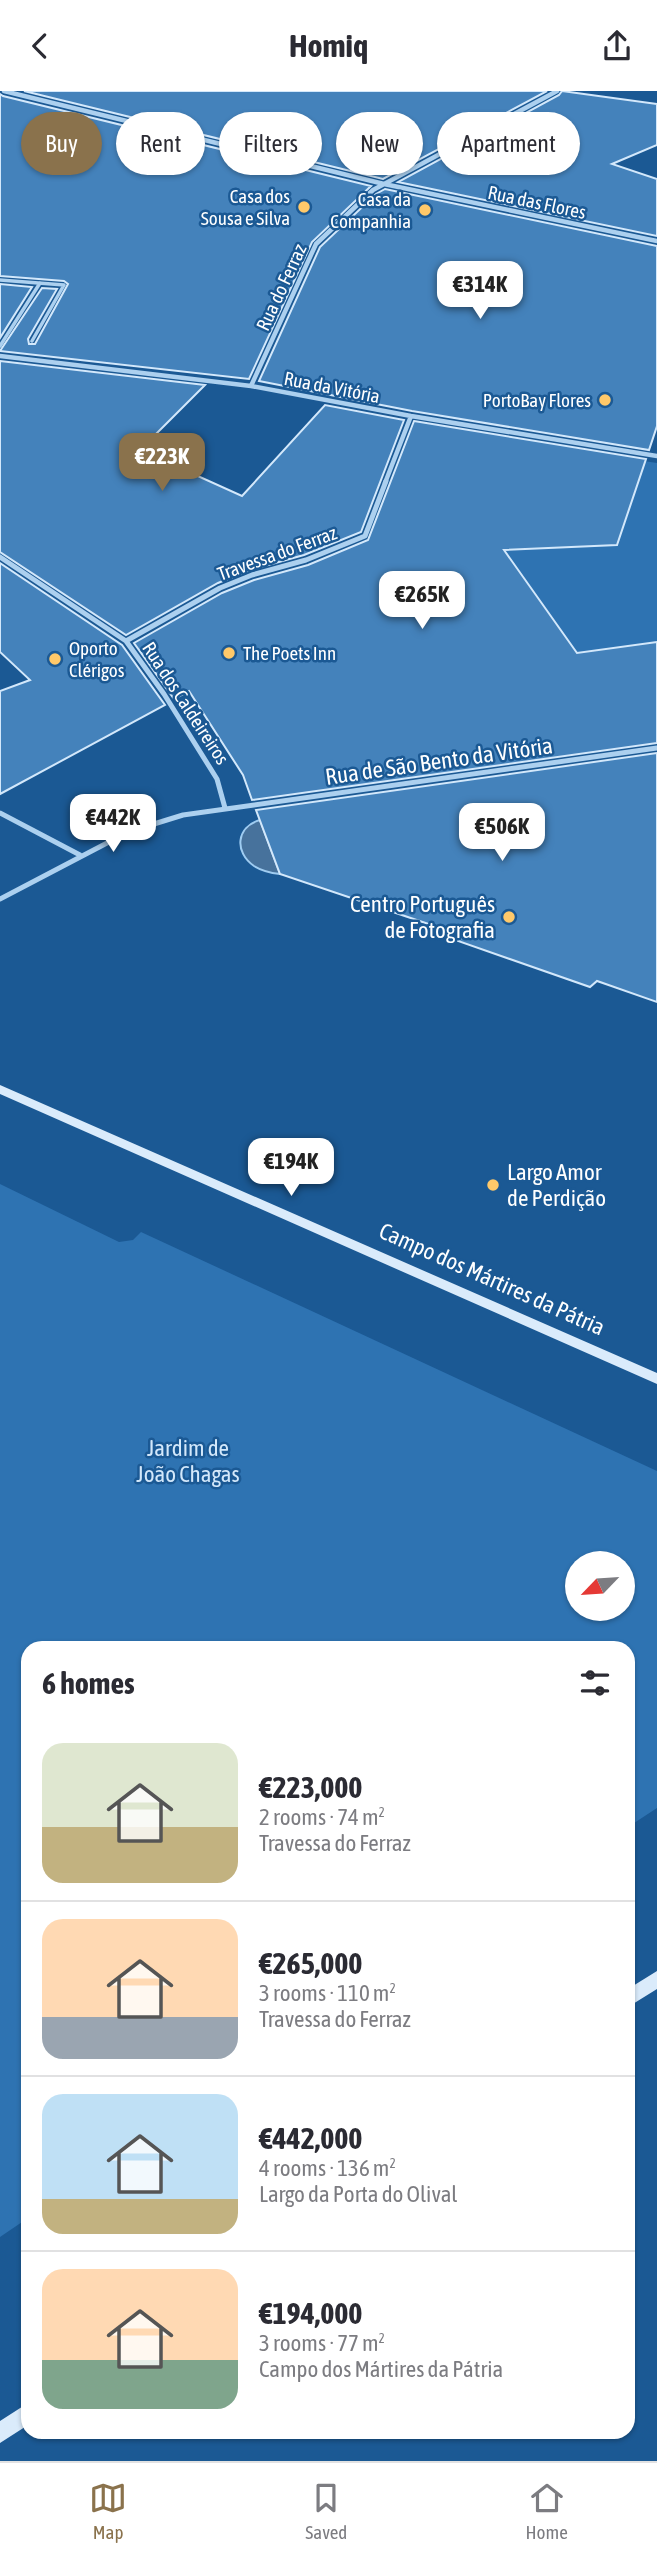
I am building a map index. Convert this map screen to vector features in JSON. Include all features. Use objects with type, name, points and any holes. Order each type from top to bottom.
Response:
[{"type":"main road","name":"Campo dos Mártires da Pátria","points":[[0,1089],[657,1379]]},
{"type":"main road","points":[[635,1994],[657,1979]]},
{"type":"main road","points":[[0,2433],[21,2418]]},
{"type":"street","name":"Rua das Flores","points":[[4,91],[384,184],[657,241]]},
{"type":"street","name":"Rua do Ferraz","points":[[251,386],[316,244],[373,190],[557,91]]},
{"type":"street","name":"Rua da Vitória","points":[[0,356],[251,386],[411,416],[657,456]]},
{"type":"street","name":"Travessa do Ferraz","points":[[126,641],[220,588],[252,575],[306,560],[365,536],[411,416]]},
{"type":"street","name":"Rua dos Caldeireiros","points":[[0,557],[126,641],[164,694],[217,779],[225,808]]},
{"type":"street","name":"Rua de São Bento da Vitória","points":[[0,899],[128,832],[183,815],[657,748]]},
{"type":"street","points":[[0,813],[80,855]]},
{"type":"lane","points":[[0,280],[64,285],[32,341]]},
{"type":"lane","points":[[0,346],[40,283]]},
{"type":"green space","points":[[597,454],[657,463],[657,642],[579,656],[547,610],[502,619],[487,598],[504,550],[617,545],[631,504]]},
{"type":"green space","name":"Jardim de João Chagas","points":[[0,1184],[119,1242],[133,1240],[141,1232],[657,1471],[657,1808],[635,1822],[635,1641],[21,1641],[21,2223],[0,2237]]},
{"type":"shaded area","points":[[260,820],[280,874],[257,868],[243,854],[242,834],[252,823]]},
{"type":"building","points":[[24,91],[547,91],[508,112],[437,112],[437,150],[423,158],[423,112],[336,112],[336,167],[322,164],[322,112],[219,112],[219,139],[205,135],[205,112],[116,114]]},
{"type":"building","points":[[562,91],[657,104],[657,145],[612,164],[657,179],[657,236],[398,182],[411,175],[423,175],[423,168],[437,161],[437,175],[580,175],[580,112],[528,112]]},
{"type":"building","points":[[0,94],[68,112],[21,112],[21,175],[102,175],[102,120],[116,124],[116,175],[205,175],[205,145],[219,149],[219,175],[322,174],[371,186],[312,242],[249,379],[0,351],[42,288],[57,289],[28,339],[29,344],[35,344],[68,284],[64,281],[0,276]]},
{"type":"building","points":[[367,175],[390,175],[383,179]]},
{"type":"building","points":[[385,189],[657,246],[657,426],[649,450],[412,411],[259,381],[320,247],[376,194]]},
{"type":"building","points":[[0,284],[32,287],[0,338]]},
{"type":"building","points":[[0,361],[205,385],[140,450],[242,496],[325,405],[404,420],[361,532],[304,555],[250,570],[218,583],[126,635],[0,552]]},
{"type":"building","points":[[414,421],[646,459],[617,545],[504,550],[577,653],[657,642],[657,743],[252,800],[243,775],[189,691],[174,699],[134,643],[222,593],[254,580],[308,565],[368,540]]},
{"type":"building","points":[[0,563],[122,645],[165,705],[0,794],[0,691],[30,680],[0,652]]},
{"type":"building","points":[[657,753],[657,1002],[597,981],[590,987],[458,941],[464,936],[280,874],[256,810]]},
{"type":"place","name":"Casa dos Sousa e Silva","points":[[304,207]]},
{"type":"place","name":"Casa da Companhia","points":[[425,210]]},
{"type":"place","name":"PortoBay Flores","points":[[605,400]]},
{"type":"place","name":"The Poets Inn","points":[[229,653]]},
{"type":"place","name":"Oporto Clérigos","points":[[55,659]]},
{"type":"place","name":"Centro Português de Fotografia","points":[[509,917]]},
{"type":"place","name":"Largo Amor de Perdição","points":[[493,1185]]}]
